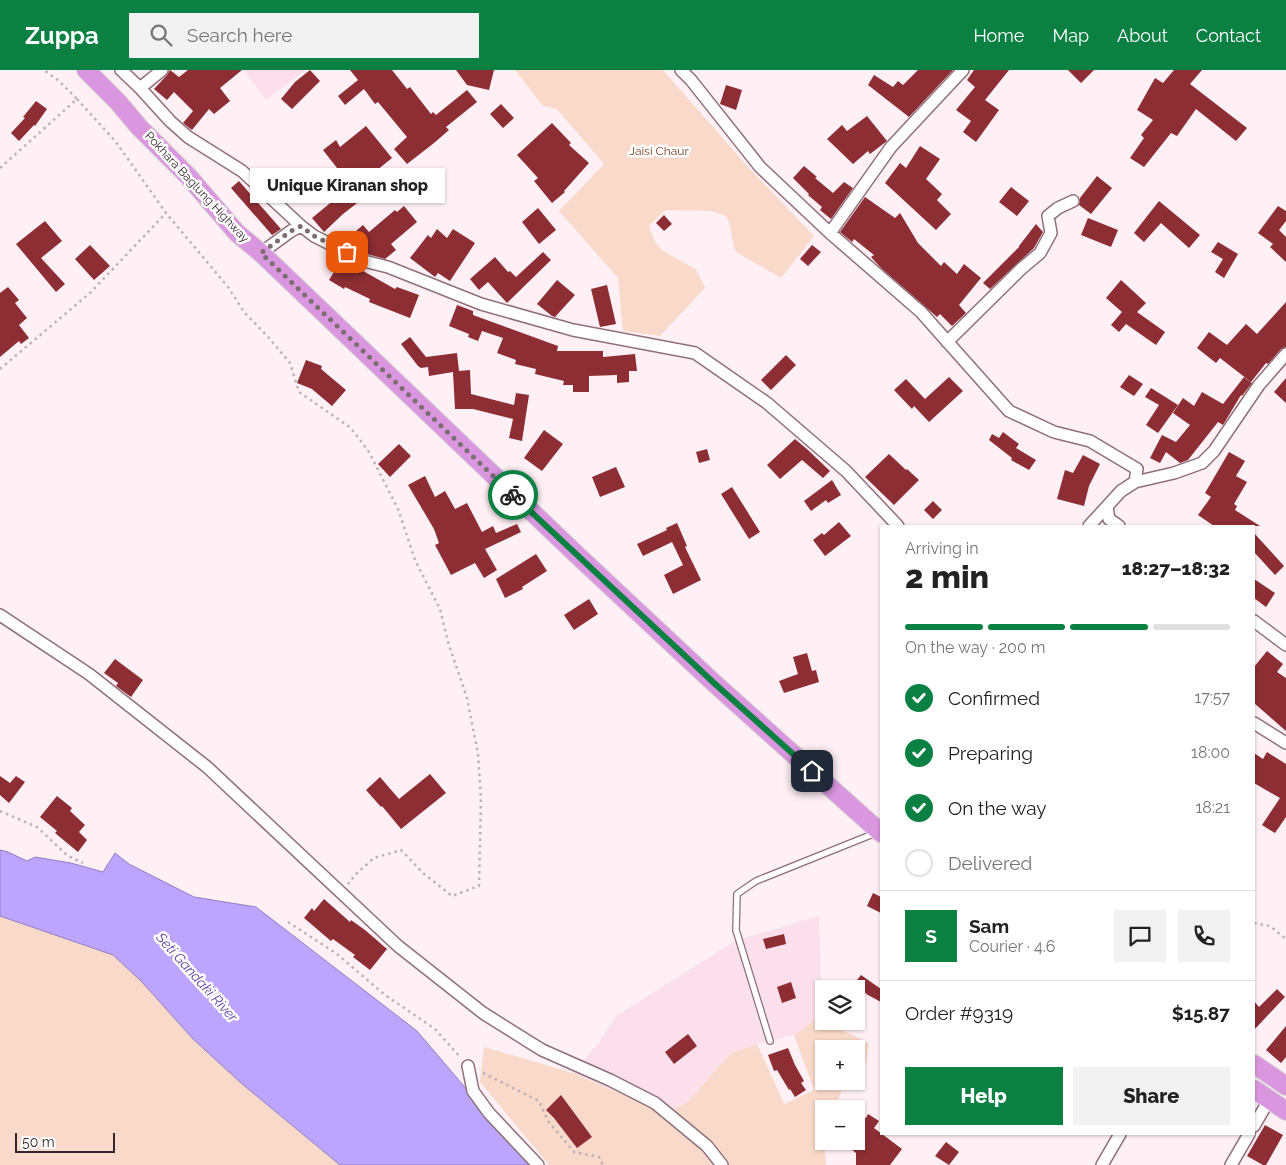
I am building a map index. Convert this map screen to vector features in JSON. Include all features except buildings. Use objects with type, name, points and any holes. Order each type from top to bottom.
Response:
[{"type":"highway","name":"Pokhara Baglung Highway","points":[[86,70],[189,178],[237,233],[261,253],[714,683],[880,832]]},
{"type":"highway","points":[[1255,1065],[1286,1086]]},
{"type":"highway","points":[[1255,1090],[1286,1111]]},
{"type":"street","points":[[121,70],[188,137],[242,170],[301,226],[314,236],[364,261],[388,267],[481,304],[573,330],[695,353],[767,403],[846,471],[897,525]]},
{"type":"street","points":[[140,88],[162,70]]},
{"type":"street","points":[[681,70],[695,75],[760,167],[830,233],[921,312],[1009,411],[1054,432],[1090,441],[1137,469],[1136,482]]},
{"type":"street","points":[[830,233],[891,147],[963,70]]},
{"type":"street","points":[[947,342],[1021,269],[1040,254],[1051,233],[1048,216],[1058,208],[1073,201]]},
{"type":"street","points":[[261,253],[301,226]]},
{"type":"street","points":[[1090,525],[1121,491],[1136,482],[1174,473],[1202,463],[1214,451],[1259,385],[1286,354]]},
{"type":"street","points":[[1107,507],[1109,519],[1118,525]]},
{"type":"street","points":[[0,615],[89,674],[207,767],[398,946],[483,1013],[542,1050],[610,1080],[655,1103],[707,1146],[722,1165]]},
{"type":"street","points":[[1255,621],[1286,645]]},
{"type":"street","points":[[1255,724],[1286,743]]},
{"type":"street","points":[[468,1066],[473,1091],[489,1113],[538,1165]]},
{"type":"street","points":[[1255,1124],[1269,1100]]},
{"type":"street","points":[[1102,1165],[1119,1135]]},
{"type":"street","points":[[1231,1165],[1248,1135]]},
{"type":"lane","points":[[770,1041],[736,930],[737,894],[756,881],[880,832]]},
{"type":"path","points":[[44,70],[59,81],[116,142],[166,214],[228,287],[244,312],[290,363],[300,392],[351,428],[369,452],[398,509],[415,560],[440,609],[448,642],[467,698],[478,754],[481,799],[479,886],[452,896],[423,873],[401,850],[374,858],[356,874],[342,893]]},
{"type":"path","points":[[0,168],[77,99]]},
{"type":"path","points":[[0,369],[90,293],[166,214]]},
{"type":"path","points":[[0,811],[37,827],[68,856],[82,863]]},
{"type":"path","points":[[288,922],[337,954],[385,995],[435,1029],[468,1066],[539,1101],[548,1121],[574,1152],[599,1157],[603,1165]]},
{"type":"path","points":[[1255,923],[1270,926],[1286,940]]},
{"type":"shaded area","points":[[243,70],[306,70],[266,100]]},
{"type":"shaded area","points":[[819,916],[821,980],[815,980],[815,1019],[794,1035],[757,1044],[730,1054],[688,1102],[666,1113],[573,1073],[598,1044],[616,1016],[735,941]]},
{"type":"green space","name":"Jaisi Chaur","points":[[515,70],[663,70],[749,168],[814,236],[781,278],[736,252],[726,216],[712,211],[665,210],[649,226],[655,242],[663,251],[696,269],[705,288],[660,336],[623,331],[618,278],[559,211],[604,164],[557,109],[543,106]]},
{"type":"green space","points":[[0,916],[113,955],[141,981],[193,1039],[241,1083],[340,1165],[0,1165]]},
{"type":"green space","points":[[815,1019],[815,1030],[842,1030],[863,1040],[815,1040],[815,1090],[843,1090],[838,1100],[815,1100],[815,1150],[825,1150],[826,1165],[549,1165],[480,1082],[484,1047],[573,1073],[666,1113],[688,1102],[730,1054],[757,1044],[784,1104],[814,1090],[794,1035]]},
{"type":"green space","points":[[865,1041],[869,1043],[865,1065]]},
{"type":"water","name":"Seti Gandaki River","points":[[0,850],[27,861],[35,857],[71,863],[103,872],[115,853],[129,864],[194,897],[256,907],[417,1031],[531,1165],[340,1165],[241,1083],[193,1039],[141,981],[113,955],[0,916]]},
{"type":"way so far","points":[[347,252],[314,236],[301,226],[261,253],[513,495]]},
{"type":"place","name":"Unique Kiranan shop","points":[[347,252]]},
{"type":"route","points":[[513,495],[714,683],[812,771]]}]
